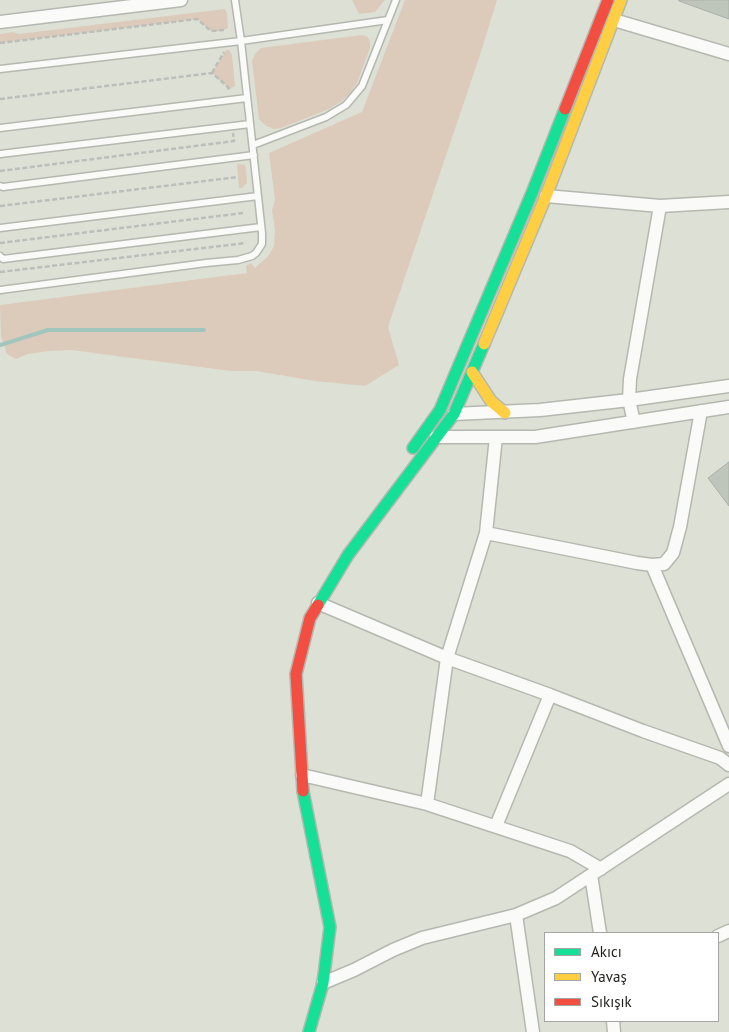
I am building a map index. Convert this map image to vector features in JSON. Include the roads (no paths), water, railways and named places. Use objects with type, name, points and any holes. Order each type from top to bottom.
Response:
[{"type":"main road","points":[[300,1032],[316,981],[321,926],[293,792],[287,673],[300,615],[340,550],[440,410],[532,193],[608,0]]},
{"type":"main road","points":[[310,1032],[323,983],[330,927],[303,790],[302,775],[296,674],[310,618],[348,555],[454,414],[546,196],[621,0]]},
{"type":"main road","points":[[472,372],[492,400],[505,413]]},
{"type":"street","points":[[0,22],[181,0]]},
{"type":"street","points":[[614,20],[729,54]]},
{"type":"street","points":[[546,196],[660,206],[729,202]]},
{"type":"street","points":[[634,422],[629,400],[635,350],[660,206]]},
{"type":"street","points":[[454,414],[505,413],[629,400],[729,386]]},
{"type":"street","points":[[436,438],[535,437],[729,407]]},
{"type":"street","points":[[486,533],[652,565],[664,564],[672,553],[680,527],[701,411]]},
{"type":"street","points":[[427,804],[447,658],[486,533],[496,437]]},
{"type":"street","points":[[652,565],[729,746]]},
{"type":"street","points":[[318,603],[447,658],[720,758],[729,765]]},
{"type":"street","points":[[496,826],[550,695]]},
{"type":"street","points":[[302,775],[427,804],[570,850],[596,872],[600,932]]},
{"type":"street","points":[[323,983],[422,938],[516,915],[556,898],[729,784]]},
{"type":"street","points":[[516,915],[533,1032]]},
{"type":"lane","points":[[0,290],[238,260],[256,253],[262,244],[261,227],[248,98],[234,0]]},
{"type":"lane","points":[[253,145],[326,117],[346,105],[362,86],[396,0]]},
{"type":"lane","points":[[0,69],[241,41],[388,20]]},
{"type":"lane","points":[[0,128],[248,98]]},
{"type":"lane","points":[[0,154],[250,124]]},
{"type":"lane","points":[[0,186],[254,155]]},
{"type":"lane","points":[[0,228],[258,196]]},
{"type":"lane","points":[[1,258],[261,227]]},
{"type":"waterway","points":[[0,345],[48,330],[204,330]]}]
